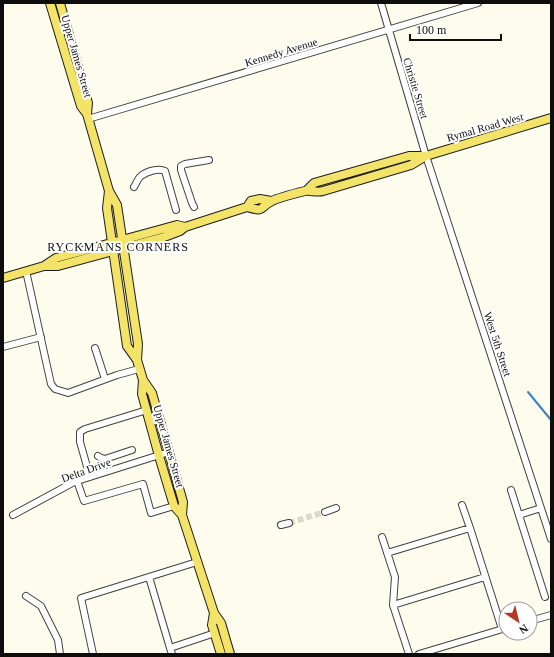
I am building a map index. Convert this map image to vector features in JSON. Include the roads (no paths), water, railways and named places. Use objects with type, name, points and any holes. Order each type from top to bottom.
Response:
[{"type":"main road","name":"Upper James Street","points":[[50,3],[81,106],[88,117]]},
{"type":"main road","name":"Upper James Street","points":[[60,3],[88,103],[88,117],[109,191],[117,205],[138,344],[137,360]]},
{"type":"main road","name":"Rymal Road West","points":[[3,278],[44,266],[58,266],[177,225],[185,227],[247,208],[256,210],[263,209],[271,201],[306,191],[314,183],[409,156],[426,156],[551,118]]},
{"type":"main road","name":"Upper James Street","points":[[109,191],[107,208],[128,346],[137,360],[140,369],[143,380],[142,394],[174,506],[182,515]]},
{"type":"main road","name":"Upper James Street","points":[[143,380],[152,393],[183,502],[182,515],[214,613],[221,622],[230,654]]},
{"type":"main road","name":"Upper James Street","points":[[214,613],[212,625],[221,654]]},
{"type":"street","name":"Christie Street","points":[[380,3],[426,156]]},
{"type":"street","name":"Kennedy Avenue","points":[[88,117],[478,3]]},
{"type":"street","name":"West 5th Street","points":[[426,156],[551,539]]},
{"type":"street","points":[[194,207],[181,170],[181,166],[209,160]]},
{"type":"street","points":[[134,187],[140,176],[154,170],[162,169],[165,171],[168,178],[176,210]]},
{"type":"street","points":[[26,271],[51,384],[55,389],[68,393],[105,379],[140,369]]},
{"type":"street","points":[[3,347],[41,337]]},
{"type":"street","points":[[95,348],[105,379]]},
{"type":"street","points":[[90,477],[80,442],[80,432],[85,429],[147,410]]},
{"type":"street","points":[[98,456],[105,459],[132,450]]},
{"type":"street","name":"Delta Drive","points":[[13,515],[77,481],[169,452]]},
{"type":"street","points":[[77,481],[84,501],[143,484],[151,513],[174,506]]},
{"type":"street","points":[[511,490],[545,597]]},
{"type":"street","points":[[462,506],[498,613]]},
{"type":"street","points":[[325,512],[336,508]]},
{"type":"street","points":[[519,515],[541,508]]},
{"type":"street","points":[[281,525],[289,523]]},
{"type":"street","points":[[387,553],[470,528]]},
{"type":"street","points":[[382,537],[395,577],[393,604],[409,654]]},
{"type":"street","points":[[93,654],[81,598],[197,562]]},
{"type":"street","points":[[149,577],[171,651],[215,633]]},
{"type":"street","points":[[393,604],[485,577]]},
{"type":"street","points":[[26,596],[41,606],[58,640],[60,654]]},
{"type":"street","points":[[538,619],[551,616]]},
{"type":"street","points":[[419,654],[498,631]]},
{"type":"waterway","points":[[528,392],[551,420]]},
{"type":"tunnel","points":[[289,523],[325,512]]},
{"type":"district","name":"RYCKMANS CORNERS","points":[[118,247]]}]
